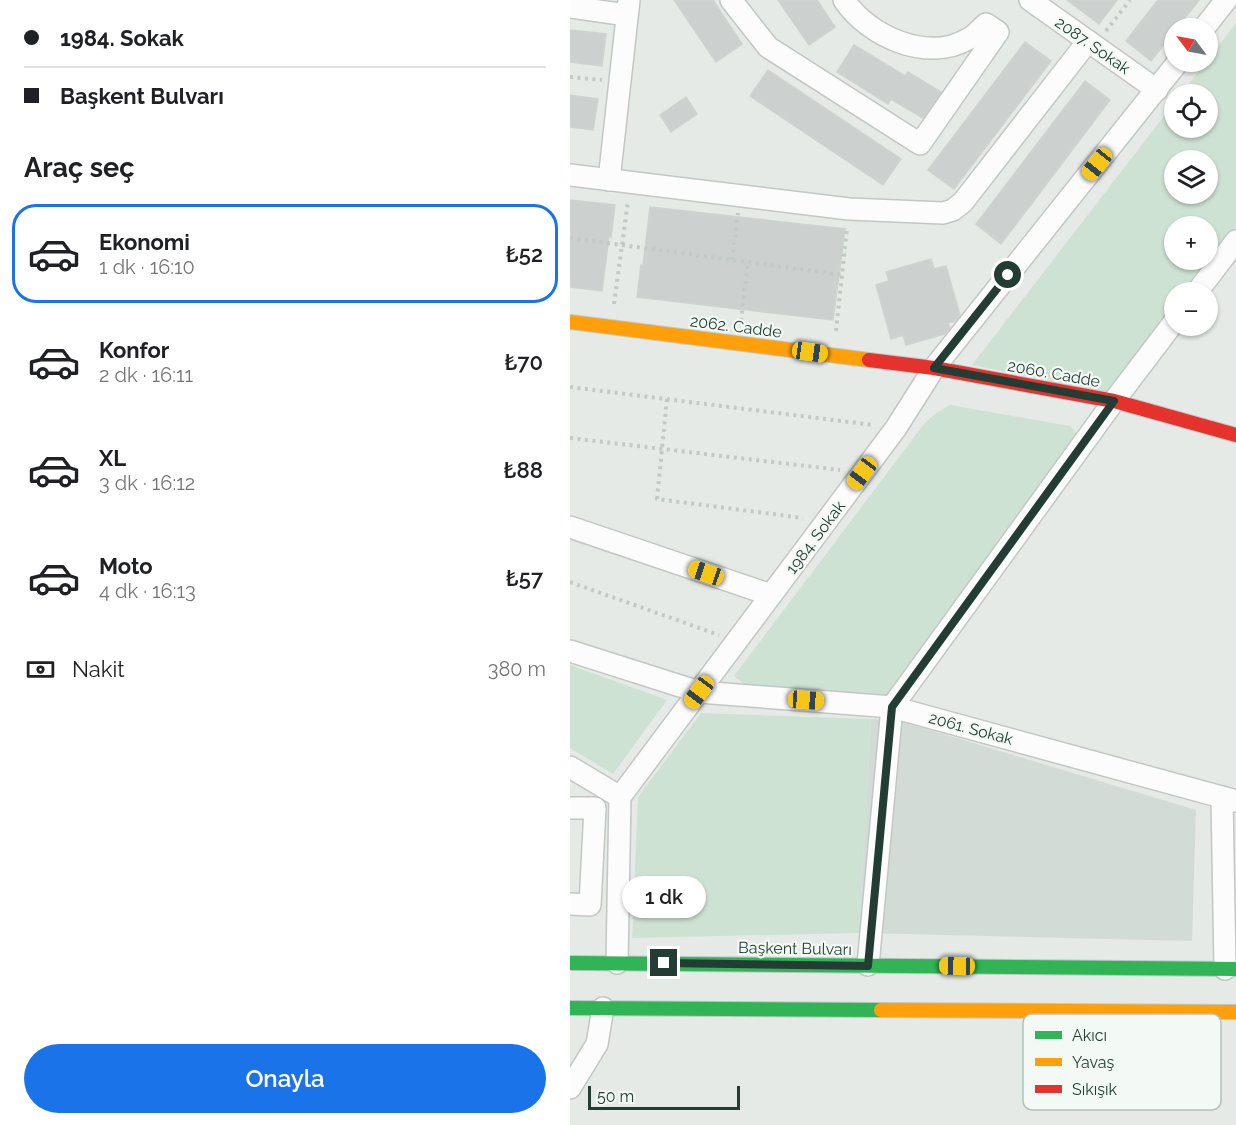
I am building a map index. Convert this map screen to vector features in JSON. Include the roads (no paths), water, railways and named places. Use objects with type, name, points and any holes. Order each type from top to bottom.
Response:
[{"type":"main road","name":"2062. Cadde","points":[[570,321],[934,368]]},
{"type":"main road","name":"2060. Cadde","points":[[934,368],[1114,401],[1236,435]]},
{"type":"main road","name":"Başkent Bulvarı","points":[[570,963],[1230,969]]},
{"type":"main road","points":[[570,1008],[1236,1012]]},
{"type":"street","points":[[732,0],[768,47],[920,144],[998,32],[986,24],[969,39],[953,46],[930,49],[909,45],[868,26],[851,12],[844,0]]},
{"type":"street","name":"2087. Sokak","points":[[1030,0],[1156,90]]},
{"type":"street","points":[[1212,18],[1226,0]]},
{"type":"street","points":[[570,8],[628,8],[609,180]]},
{"type":"street","points":[[570,175],[849,210],[943,213],[953,210],[963,202],[1091,43]]},
{"type":"street","name":"1984. Sokak","points":[[620,797],[896,428],[934,368],[1170,72]]},
{"type":"street","points":[[1205,282],[1236,241]]},
{"type":"street","points":[[868,966],[892,707],[1164,335]]},
{"type":"street","points":[[570,527],[771,595]]},
{"type":"street","name":"2061. Sokak","points":[[570,651],[699,692],[892,707],[1229,799]]},
{"type":"street","points":[[570,767],[620,797],[617,963]]},
{"type":"street","points":[[1229,799],[1230,969]]},
{"type":"street","points":[[570,808],[595,808],[590,904],[570,904]]},
{"type":"street","points":[[570,1088],[597,1044],[603,1008]]}]
